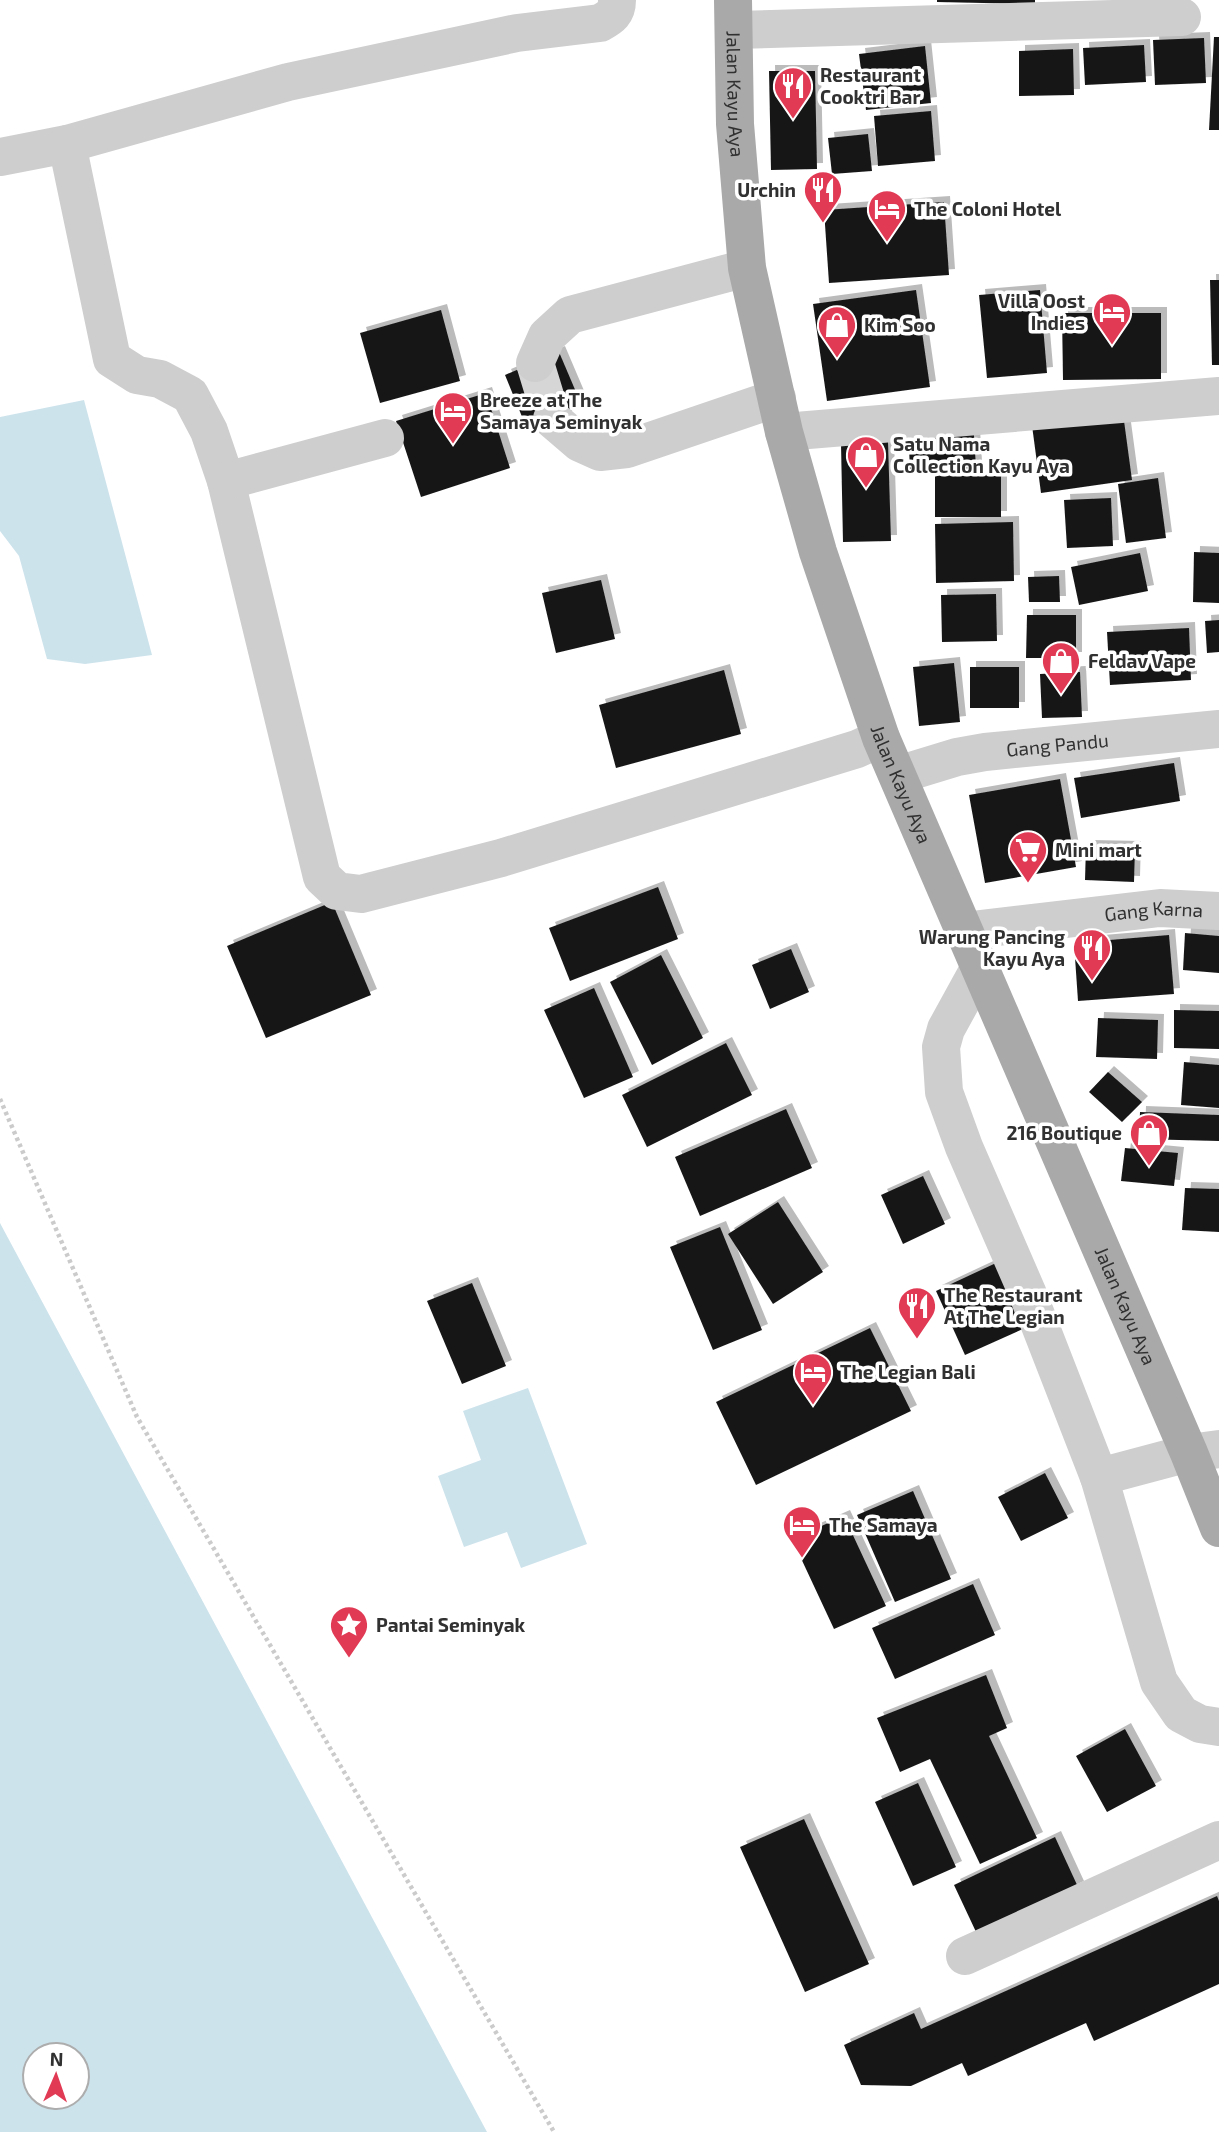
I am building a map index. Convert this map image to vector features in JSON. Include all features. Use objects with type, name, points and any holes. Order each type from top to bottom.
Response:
[{"type":"main road","name":"Jalan Kayu Aya","points":[[734,15],[735,124],[747,268],[780,415],[818,552],[881,738],[979,969],[1204,1451],[1219,1528]]},
{"type":"street","points":[[0,158],[68,144],[288,82],[517,33],[600,23],[610,18],[617,9],[617,0]]},
{"type":"street","points":[[734,15],[1182,17]]},
{"type":"street","points":[[68,144],[112,359],[137,375],[160,379],[190,395],[209,431],[226,481],[322,877],[337,891],[361,894],[501,858],[856,749],[881,738]]},
{"type":"street","points":[[535,363],[547,336],[570,315],[747,268]]},
{"type":"street","points":[[552,419],[580,443],[600,452],[627,449],[780,415],[1219,396]]},
{"type":"street","points":[[226,481],[385,438]]},
{"type":"street","name":"Gang Pandu","points":[[898,775],[957,757],[985,752],[1219,729]]},
{"type":"street","name":"Gang Karna","points":[[963,931],[1160,908],[1219,911]]},
{"type":"street","points":[[979,969],[946,1029],[941,1047],[944,1093],[1027,1292],[1099,1477],[1159,1682],[1181,1714],[1200,1724],[1219,1727]]},
{"type":"street","points":[[1099,1477],[1204,1451]]},
{"type":"street","points":[[965,1956],[1219,1840]]},
{"type":"path","points":[[0,1098],[136,1417],[554,2132]]},
{"type":"water","points":[[84,400],[152,655],[85,664],[47,659],[19,556],[0,531],[0,417]]},
{"type":"water","points":[[0,1223],[487,2132],[0,2132]]},
{"type":"water","points":[[528,1388],[587,1544],[521,1568],[507,1532],[464,1547],[438,1476],[481,1460],[463,1411]]},
{"type":"building","points":[[1035,0],[1035,4],[937,2]]},
{"type":"building","points":[[1214,37],[1219,37],[1219,130],[1209,130]]},
{"type":"building","points":[[1204,38],[1206,83],[1155,85],[1153,40]]},
{"type":"building","points":[[1144,45],[1146,82],[1085,85],[1083,48]]},
{"type":"building","points":[[925,46],[931,103],[866,110],[859,54]]},
{"type":"building","points":[[1073,49],[1074,95],[1019,96],[1019,51]]},
{"type":"building","name":"Restaurant Cooktri Bar","points":[[769,71],[815,71],[817,169],[771,170]]},
{"type":"building","points":[[931,111],[935,161],[878,166],[874,116]]},
{"type":"building","points":[[868,134],[872,171],[832,174],[828,138]]},
{"type":"building","name":"The Coloni Hotel","points":[[944,202],[949,275],[829,283],[824,210]]},
{"type":"building","points":[[1210,280],[1219,280],[1219,365],[1212,365]]},
{"type":"building","points":[[916,290],[930,387],[827,401],[813,304]]},
{"type":"building","points":[[1040,290],[1047,373],[987,378],[979,295]]},
{"type":"building","points":[[441,310],[460,381],[380,403],[360,333]]},
{"type":"building","name":"Villa Oost Indies","points":[[1062,313],[1161,313],[1161,379],[1063,380]]},
{"type":"building","points":[[559,352],[582,406],[527,429],[505,375]]},
{"type":"building","name":"Breeze at The Samaya Seminyak","points":[[486,393],[510,468],[421,497],[396,421]]},
{"type":"building","points":[[1122,406],[1132,480],[1041,493],[1031,418]]},
{"type":"building","points":[[973,420],[976,467],[910,471],[908,423]]},
{"type":"building","points":[[888,442],[891,541],[843,542],[841,444]]},
{"type":"building","points":[[935,474],[1001,474],[1001,517],[935,517]]},
{"type":"building","points":[[1158,478],[1166,538],[1126,543],[1118,484]]},
{"type":"building","points":[[1111,498],[1113,546],[1067,548],[1064,500]]},
{"type":"building","points":[[1013,522],[1014,581],[936,583],[935,524]]},
{"type":"building","points":[[1194,552],[1219,553],[1219,603],[1193,602]]},
{"type":"building","points":[[1140,553],[1148,591],[1079,605],[1071,567]]},
{"type":"building","points":[[1059,576],[1060,602],[1029,602],[1028,577]]},
{"type":"building","points":[[601,580],[615,639],[556,653],[542,593]]},
{"type":"building","points":[[996,594],[997,641],[942,642],[941,595]]},
{"type":"building","points":[[1027,615],[1076,615],[1076,658],[1026,658]]},
{"type":"building","points":[[1219,620],[1219,652],[1207,653],[1205,621]]},
{"type":"building","points":[[1189,628],[1191,680],[1110,685],[1107,632]]},
{"type":"building","points":[[954,663],[960,722],[919,726],[913,667]]},
{"type":"building","points":[[970,667],[1019,667],[1019,708],[970,708]]},
{"type":"building","points":[[724,670],[741,734],[616,768],[599,705]]},
{"type":"building","name":"Feldav Vape","points":[[1080,672],[1082,717],[1042,718],[1040,674]]},
{"type":"building","points":[[1174,763],[1180,801],[1081,818],[1074,778]]},
{"type":"building","points":[[1060,779],[1076,867],[985,883],[969,795]]},
{"type":"building","points":[[1086,846],[1135,847],[1134,882],[1085,880]]},
{"type":"building","points":[[658,887],[678,939],[570,981],[549,928]]},
{"type":"building","points":[[332,902],[371,995],[266,1038],[227,946]]},
{"type":"building","points":[[1185,933],[1219,936],[1219,973],[1183,970]]},
{"type":"building","points":[[1169,935],[1174,994],[1078,1001],[1074,943]]},
{"type":"building","points":[[791,949],[809,992],[770,1009],[752,965]]},
{"type":"building","points":[[661,955],[703,1038],[652,1065],[610,982]]},
{"type":"building","points":[[594,988],[633,1077],[584,1098],[544,1010]]},
{"type":"building","points":[[1174,1010],[1219,1011],[1219,1049],[1174,1048]]},
{"type":"building","points":[[1098,1018],[1158,1020],[1157,1059],[1096,1057]]},
{"type":"building","points":[[726,1043],[752,1095],[647,1147],[622,1095]]},
{"type":"building","points":[[1184,1062],[1219,1065],[1219,1108],[1181,1105]]},
{"type":"building","points":[[1108,1072],[1142,1102],[1122,1122],[1089,1092]]},
{"type":"building","points":[[786,1109],[812,1168],[700,1216],[675,1157]]},
{"type":"building","points":[[1140,1112],[1219,1115],[1219,1141],[1139,1139]]},
{"type":"building","name":"216 Boutique","points":[[1125,1148],[1178,1153],[1174,1186],[1121,1181]]},
{"type":"building","points":[[923,1176],[945,1224],[903,1244],[881,1195]]},
{"type":"building","points":[[1185,1188],[1219,1189],[1219,1232],[1182,1230]]},
{"type":"building","points":[[778,1202],[823,1272],[773,1304],[728,1234]]},
{"type":"building","points":[[720,1227],[762,1330],[713,1350],[670,1247]]},
{"type":"building","points":[[996,1263],[1025,1328],[965,1355],[936,1291]]},
{"type":"building","points":[[472,1283],[506,1366],[462,1384],[427,1301]]},
{"type":"building","name":"The Legian Bali","points":[[870,1328],[911,1411],[756,1485],[716,1402]]},
{"type":"building","points":[[1045,1473],[1068,1518],[1021,1541],[998,1497]]},
{"type":"building","points":[[913,1491],[951,1579],[895,1602],[857,1515]]},
{"type":"building","points":[[844,1516],[886,1606],[834,1629],[792,1539]]},
{"type":"building","points":[[973,1584],[995,1635],[895,1679],[872,1628]]},
{"type":"building","points":[[986,1675],[1007,1728],[989,1736],[1037,1838],[980,1864],[930,1759],[900,1772],[877,1718]]},
{"type":"building","points":[[1125,1729],[1156,1786],[1107,1812],[1076,1756]]},
{"type":"building","points":[[918,1783],[956,1867],[913,1886],[875,1802]]},
{"type":"building","points":[[804,1819],[869,1964],[805,1992],[740,1847]]},
{"type":"building","points":[[1055,1837],[1078,1887],[977,1934],[954,1885]]},
{"type":"building","points":[[1217,1896],[1219,1984],[1094,2041],[1086,2023],[968,2076],[962,2063],[911,2086],[861,2085],[844,2045],[914,2013],[921,2029]]},
{"type":"tunnel","points":[[535,363],[552,419]]},
{"type":"place","name":"Restaurant Cooktri Bar","points":[[793,120]]},
{"type":"place","name":"Urchin","points":[[823,224]]},
{"type":"place","name":"The Coloni Hotel","points":[[887,243]]},
{"type":"place","name":"Villa Oost Indies","points":[[1112,346]]},
{"type":"place","name":"Kim Soo","points":[[837,359]]},
{"type":"place","name":"Breeze at The Samaya Seminyak","points":[[453,445]]},
{"type":"place","name":"Satu Nama Collection Kayu Aya","points":[[866,489]]},
{"type":"place","name":"Feldav Vape","points":[[1061,695]]},
{"type":"place","name":"Mini mart","points":[[1028,884]]},
{"type":"place","name":"Warung Pancing Kayu Aya","points":[[1092,982]]},
{"type":"place","name":"216 Boutique","points":[[1149,1167]]},
{"type":"place","name":"The Restaurant At The Legian","points":[[917,1340]]},
{"type":"place","name":"The Legian Bali","points":[[813,1406]]},
{"type":"place","name":"The Samaya","points":[[802,1559]]},
{"type":"place","name":"Pantai Seminyak","points":[[349,1659]]}]
